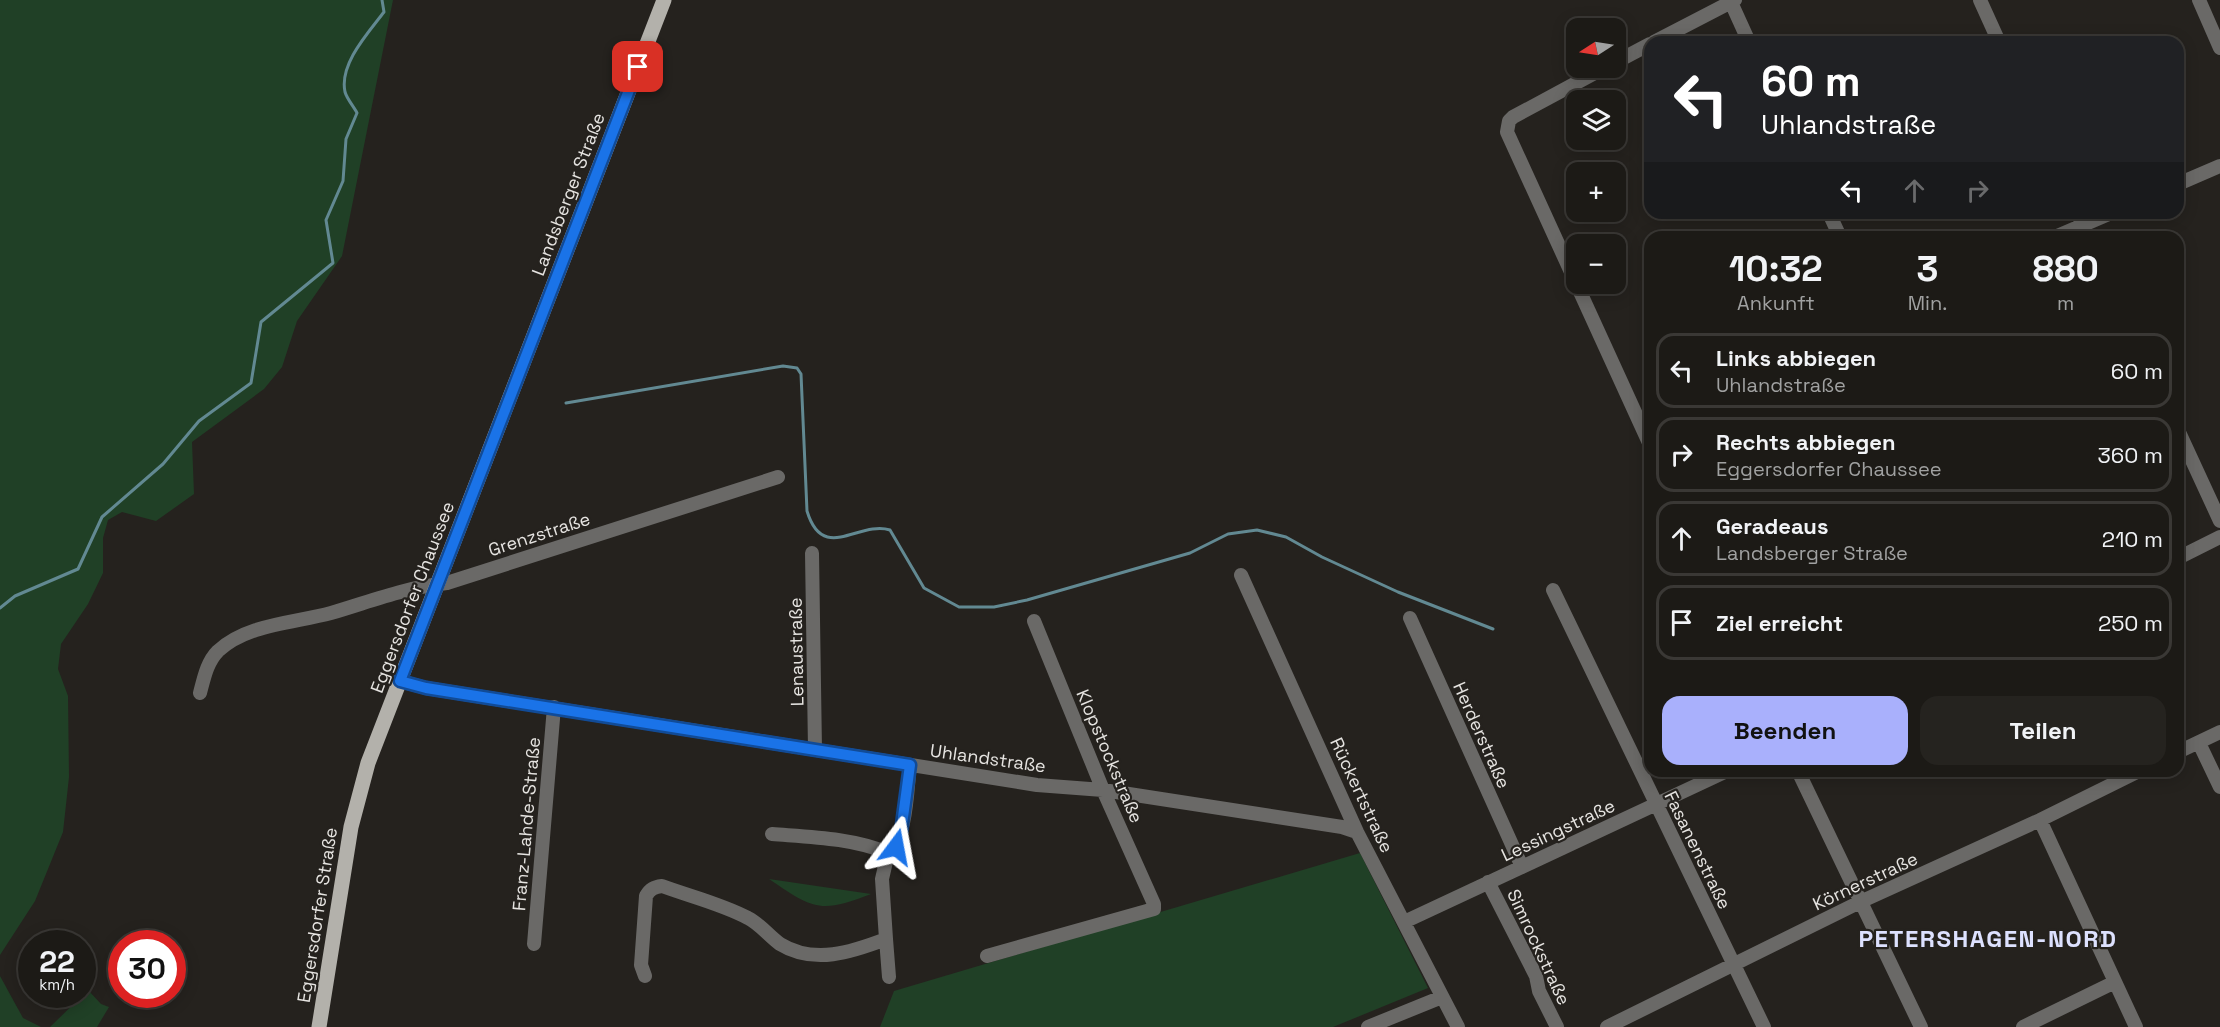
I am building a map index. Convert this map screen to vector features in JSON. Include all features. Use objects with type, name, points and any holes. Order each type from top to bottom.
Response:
[{"type":"main road","name":"Landsberger Straße","points":[[508,402],[664,0]]},
{"type":"main road","name":"Eggersdorfer Chaussee","points":[[355,808],[368,764],[508,402]]},
{"type":"main road","name":"Eggersdorfer Straße","points":[[319,1027],[355,808]]},
{"type":"street","points":[[1980,0],[1996,36]]},
{"type":"street","points":[[2199,0],[2220,48]]},
{"type":"street","points":[[1665,36],[1732,1],[1747,36]]},
{"type":"street","points":[[1626,57],[1644,47]]},
{"type":"street","points":[[1585,78],[1513,117],[1507,126],[1510,141],[1644,429]]},
{"type":"street","points":[[2184,181],[2220,166]]},
{"type":"street","points":[[2069,231],[2097,219]]},
{"type":"street","points":[[2184,443],[2220,521]]},
{"type":"street","name":"Grenzstraße","points":[[200,693],[208,665],[217,653],[246,634],[332,613],[395,591],[437,584],[778,477]]},
{"type":"street","points":[[2184,555],[2220,537]]},
{"type":"street","name":"Lenaustraße","points":[[812,553],[815,750]]},
{"type":"street","name":"Rückertstraße","points":[[1241,575],[1358,832],[1458,1027]]},
{"type":"street","name":"Fasanenstraße","points":[[1553,591],[1764,1027]]},
{"type":"street","name":"Herderstraße","points":[[1410,618],[1522,867]]},
{"type":"street","name":"Klopstockstraße","points":[[987,956],[1154,909],[1154,904],[1102,790],[1034,621]]},
{"type":"street","name":"Uhlandstraße","points":[[400,681],[426,688],[910,765],[1037,785],[1102,790],[1342,827],[1358,832]]},
{"type":"street","name":"Franz-Lahde-Straße","points":[[534,944],[554,707]]},
{"type":"street","points":[[2184,749],[2220,732]]},
{"type":"street","points":[[2199,742],[2220,786]]},
{"type":"street","points":[[890,977],[882,879],[888,853],[896,847],[901,832],[910,765]]},
{"type":"street","name":"Lessingstraße","points":[[1404,922],[1714,777]]},
{"type":"street","points":[[1801,777],[1921,1027]]},
{"type":"street","name":"Körnerstraße","points":[[1607,1027],[1860,902],[2040,820],[2114,777]]},
{"type":"street","points":[[2040,820],[2136,1027]]},
{"type":"street","points":[[772,834],[824,839],[875,848],[888,853]]},
{"type":"street","name":"Simrockstraße","points":[[1488,882],[1536,976],[1539,991],[1557,1027]]},
{"type":"street","points":[[645,976],[641,965],[646,896],[650,889],[662,886],[748,918],[779,943],[801,952],[823,955],[854,952],[886,939]]},
{"type":"street","points":[[2023,1027],[2115,982]]},
{"type":"street","points":[[1368,1027],[1442,997]]},
{"type":"green space","points":[[0,0],[393,0],[342,256],[297,321],[282,367],[264,389],[192,442],[194,494],[156,521],[122,512],[108,520],[103,538],[103,573],[88,604],[61,644],[58,669],[68,696],[69,777],[63,832],[35,901],[0,955]]},
{"type":"green space","points":[[1360,853],[1428,988],[1333,1027],[880,1027],[894,991]]},
{"type":"green space","points":[[769,879],[871,894],[840,904],[817,905],[796,897]]},
{"type":"green space","points":[[0,976],[23,1018],[41,1027],[0,1027]]},
{"type":"green space","points":[[96,999],[108,1007],[97,1027],[50,1027],[70,1008],[96,1008]]},
{"type":"waterway","points":[[0,608],[15,596],[78,569],[102,517],[163,464],[199,421],[251,383],[261,322],[333,263],[326,220],[343,181],[346,139],[357,113],[346,95],[344,81],[356,49],[384,12],[382,0]]},
{"type":"waterway","points":[[566,403],[783,366],[797,368],[801,374],[807,511],[814,527],[822,535],[832,538],[878,528],[890,530],[924,588],[959,607],[994,607],[1027,600],[1190,553],[1228,534],[1257,530],[1286,537],[1322,557],[1398,592],[1493,629]]},
{"type":"district","name":"PETERSHAGEN-NORD","points":[[1988,938]]},
{"type":"route","points":[[638,67],[400,681],[426,688],[910,765],[901,832],[896,847]]}]
